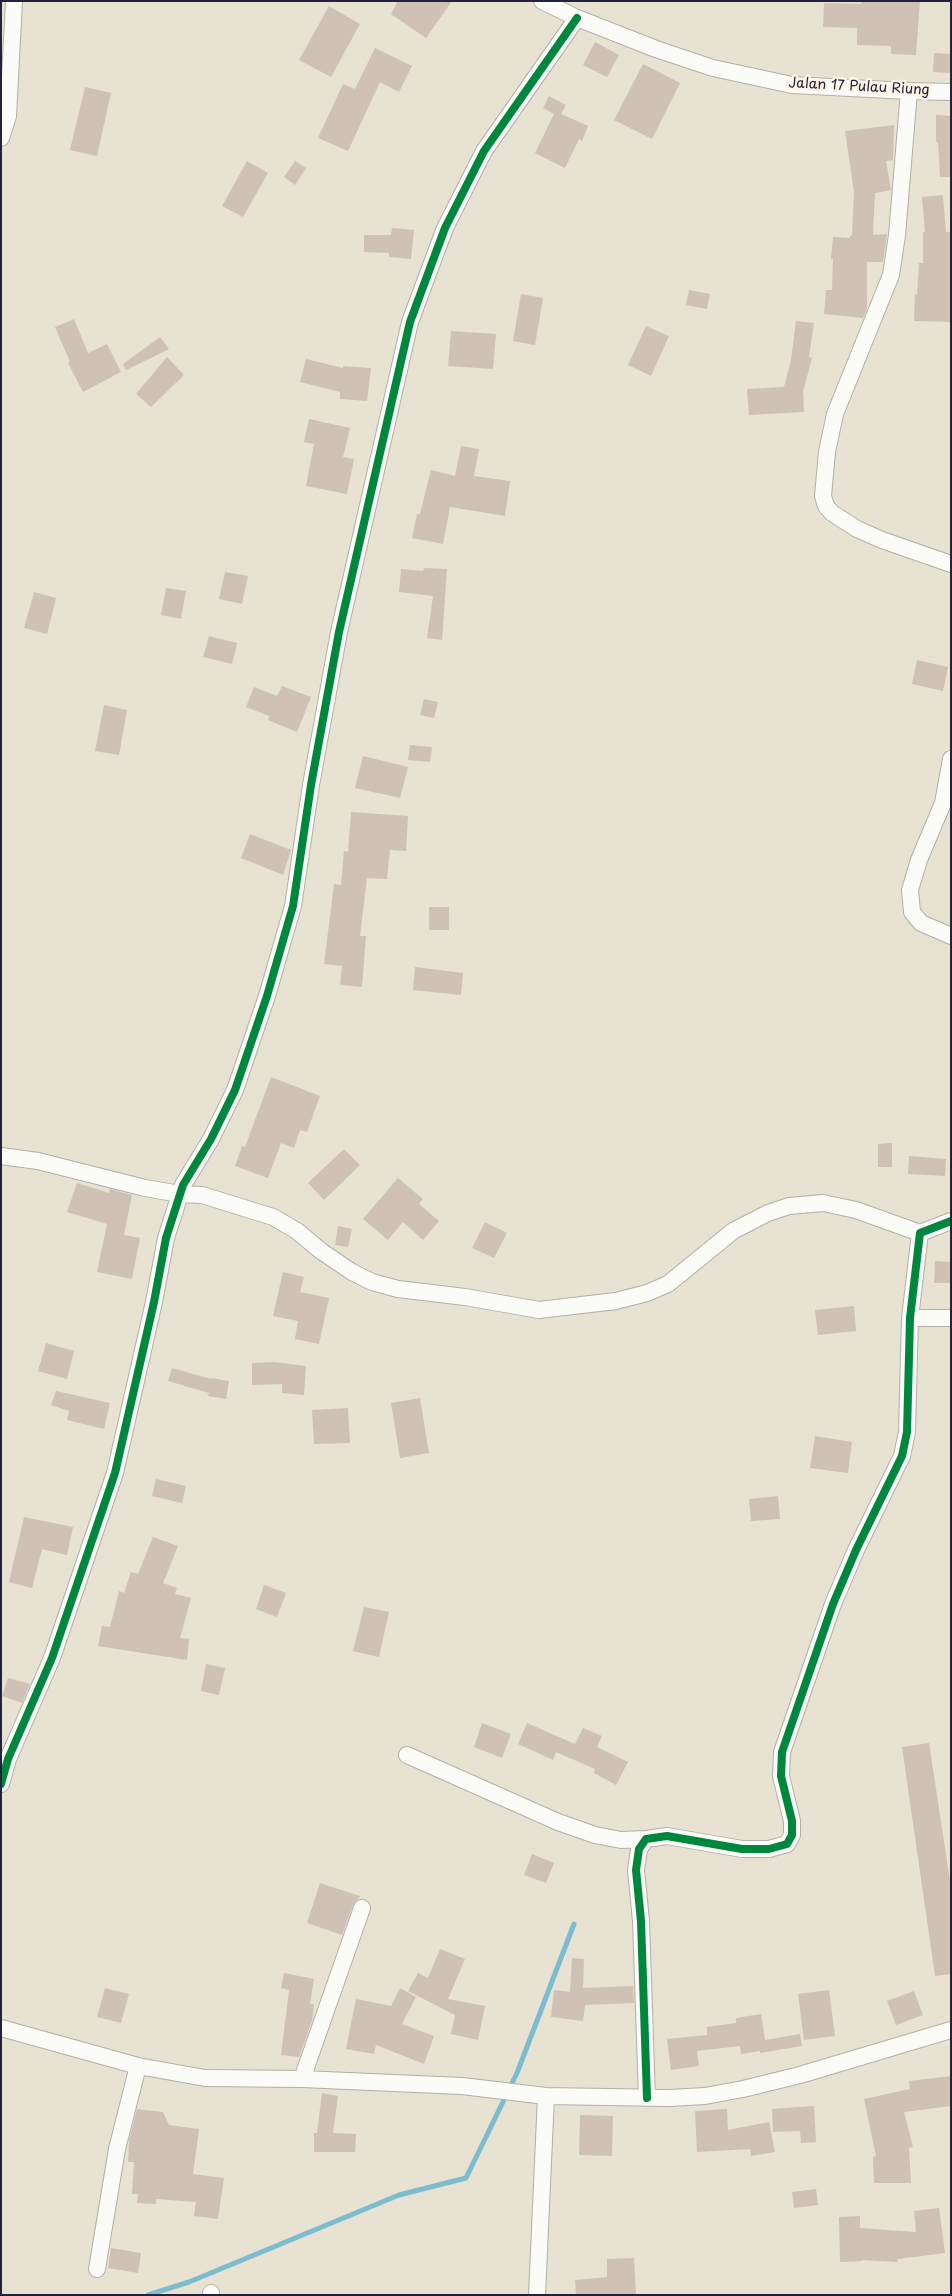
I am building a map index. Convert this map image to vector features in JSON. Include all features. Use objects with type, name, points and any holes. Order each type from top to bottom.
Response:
[{"type":"street","points":[[1,138],[8,116],[14,1]]},
{"type":"street","name":"Jalan 17 Pulau Riung","points":[[542,1],[577,18],[656,49],[714,68],[792,85],[951,92]]},
{"type":"street","points":[[1,1784],[8,1759],[56,1649],[116,1474],[154,1302],[166,1238],[180,1194],[183,1185],[211,1139],[235,1090],[267,996],[293,906],[311,785],[339,632],[410,322],[445,228],[484,151],[577,18]]},
{"type":"street","points":[[909,91],[897,235],[891,275],[835,414],[827,452],[823,496],[826,506],[832,513],[858,529],[882,540],[951,564]]},
{"type":"street","points":[[951,759],[943,803],[919,860],[910,890],[912,912],[921,923],[951,936]]},
{"type":"street","points":[[1,1156],[38,1161],[145,1188],[180,1194],[202,1195],[273,1217],[297,1230],[321,1251],[352,1272],[372,1282],[398,1289],[465,1297],[539,1310],[616,1301],[647,1293],[668,1284],[733,1230],[768,1213],[788,1206],[823,1203],[856,1210],[920,1233],[951,1221]]},
{"type":"street","points":[[407,1755],[558,1822],[595,1835],[621,1840],[668,1836],[742,1849],[769,1848],[787,1844],[792,1835],[792,1821],[781,1776],[782,1752],[837,1596],[856,1550],[902,1456],[907,1432],[910,1318],[920,1233]]},
{"type":"street","points":[[910,1318],[951,1318]]},
{"type":"street","points":[[646,1839],[639,1849],[636,1870],[641,1921],[647,2098]]},
{"type":"street","points":[[302,2079],[362,1908]]},
{"type":"street","points":[[1,2028],[138,2066],[205,2078],[302,2079],[462,2086],[546,2096],[647,2098],[705,2096],[743,2089],[800,2075],[951,2030]]},
{"type":"street","points":[[97,2269],[117,2149],[138,2066]]},
{"type":"street","points":[[537,2295],[546,2096]]},
{"type":"building","points":[[398,1],[452,1],[426,38],[391,14]]},
{"type":"building","points":[[861,1],[920,1],[916,55],[891,54],[891,46],[857,45],[857,28],[823,27],[824,3],[861,4]]},
{"type":"building","points":[[329,6],[360,24],[331,77],[299,60]]},
{"type":"building","points":[[595,42],[619,55],[607,77],[583,65]]},
{"type":"building","points":[[375,48],[412,66],[399,92],[380,82],[348,151],[318,138],[343,84],[355,89]]},
{"type":"building","points":[[934,53],[951,54],[951,73],[933,72]]},
{"type":"building","points":[[643,64],[680,83],[652,139],[614,120]]},
{"type":"building","points":[[85,87],[111,93],[97,156],[70,150]]},
{"type":"building","points":[[549,96],[566,105],[561,114],[588,126],[582,141],[579,139],[565,168],[535,153],[554,114],[543,108]]},
{"type":"building","points":[[936,115],[951,116],[951,177],[940,177],[938,142],[936,142]]},
{"type":"building","points":[[894,125],[893,160],[886,161],[891,190],[875,193],[873,235],[887,234],[883,262],[867,262],[867,309],[863,318],[824,314],[826,290],[832,290],[833,259],[831,259],[833,237],[850,238],[852,235],[854,192],[845,131]]},
{"type":"building","points":[[247,161],[268,173],[243,217],[222,206]]},
{"type":"building","points":[[295,161],[306,168],[295,185],[284,177]]},
{"type":"building","points":[[943,195],[946,232],[950,232],[950,322],[914,321],[915,294],[917,295],[919,263],[923,263],[923,232],[925,232],[922,197]]},
{"type":"building","points":[[392,228],[414,230],[411,259],[389,257],[389,253],[364,252],[364,235],[391,235]]},
{"type":"building","points":[[689,290],[710,294],[707,309],[686,305]]},
{"type":"building","points":[[521,294],[543,298],[535,345],[513,341]]},
{"type":"building","points":[[74,319],[88,353],[107,344],[121,372],[83,392],[68,363],[70,362],[55,327]]},
{"type":"building","points":[[796,321],[814,323],[809,357],[812,358],[803,392],[804,412],[749,415],[747,389],[784,387],[791,360]]},
{"type":"building","points":[[646,326],[669,336],[651,376],[628,365]]},
{"type":"building","points":[[451,331],[496,334],[493,369],[448,366]]},
{"type":"building","points":[[160,337],[169,349],[126,370],[123,364]]},
{"type":"building","points":[[167,357],[184,375],[151,407],[136,394]]},
{"type":"building","points":[[306,359],[343,368],[343,366],[371,368],[367,401],[340,399],[340,392],[300,382]]},
{"type":"building","points":[[309,419],[350,428],[343,457],[354,459],[347,494],[306,486],[314,444],[304,442]]},
{"type":"building","points":[[461,446],[479,449],[474,476],[510,481],[505,516],[450,507],[443,544],[412,538],[417,514],[420,514],[431,470],[455,476]]},
{"type":"building","points":[[424,568],[447,569],[442,640],[427,638],[433,596],[399,592],[401,569],[423,571]]},
{"type":"building","points":[[225,572],[248,576],[242,604],[219,599]]},
{"type":"building","points":[[166,588],[186,591],[181,619],[161,615]]},
{"type":"building","points":[[34,592],[56,598],[47,634],[24,628]]},
{"type":"building","points":[[209,636],[237,643],[232,664],[203,657]]},
{"type":"building","points":[[917,660],[948,667],[943,691],[912,684]]},
{"type":"building","points":[[282,686],[311,697],[297,732],[268,720],[269,716],[246,707],[254,687],[277,696]]},
{"type":"building","points":[[424,699],[438,702],[434,718],[420,715]]},
{"type":"building","points":[[104,705],[127,710],[119,755],[95,751]]},
{"type":"building","points":[[410,745],[432,747],[430,762],[408,760]]},
{"type":"building","points":[[363,756],[408,767],[400,798],[355,788]]},
{"type":"building","points":[[351,812],[408,816],[406,851],[390,850],[387,879],[367,878],[360,936],[366,936],[362,987],[340,985],[342,966],[324,964],[334,884],[341,885],[344,851],[348,852]]},
{"type":"building","points":[[250,834],[291,850],[283,875],[241,858]]},
{"type":"building","points":[[429,907],[449,907],[449,930],[429,930]]},
{"type":"building","points":[[415,967],[463,973],[461,995],[413,990]]},
{"type":"building","points":[[271,1077],[320,1096],[307,1132],[300,1130],[294,1148],[281,1143],[268,1178],[235,1166],[242,1146],[245,1147]]},
{"type":"building","points":[[892,1143],[892,1167],[878,1167],[878,1144]]},
{"type":"building","points":[[344,1149],[360,1165],[324,1200],[308,1183]]},
{"type":"building","points":[[909,1156],[946,1159],[945,1176],[908,1174]]},
{"type":"building","points":[[398,1178],[423,1199],[419,1204],[439,1221],[423,1240],[403,1222],[388,1240],[363,1219]]},
{"type":"building","points":[[77,1183],[109,1193],[110,1189],[132,1195],[124,1235],[140,1238],[132,1279],[97,1272],[107,1224],[67,1212]]},
{"type":"building","points":[[485,1222],[507,1233],[494,1258],[472,1248]]},
{"type":"building","points":[[338,1226],[352,1229],[348,1247],[335,1245]]},
{"type":"building","points":[[935,1261],[951,1262],[951,1283],[934,1283]]},
{"type":"building","points":[[283,1272],[304,1277],[300,1292],[329,1298],[319,1344],[295,1339],[298,1321],[273,1316]]},
{"type":"building","points":[[854,1306],[856,1331],[818,1335],[815,1310]]},
{"type":"building","points":[[46,1343],[74,1351],[67,1379],[38,1371]]},
{"type":"building","points":[[274,1362],[306,1366],[304,1395],[282,1393],[282,1384],[252,1385],[252,1363]]},
{"type":"building","points":[[172,1368],[211,1379],[229,1381],[226,1399],[208,1396],[209,1393],[168,1381]]},
{"type":"building","points":[[56,1391],[110,1403],[104,1429],[67,1420],[69,1411],[51,1405]]},
{"type":"building","points":[[420,1398],[429,1453],[400,1458],[391,1403]]},
{"type":"building","points":[[348,1408],[350,1443],[314,1444],[312,1410]]},
{"type":"building","points":[[815,1436],[852,1442],[848,1473],[810,1468]]},
{"type":"building","points":[[156,1479],[186,1486],[182,1503],[152,1496]]},
{"type":"building","points":[[778,1496],[780,1519],[751,1521],[749,1499]]},
{"type":"building","points":[[24,1517],[73,1527],[67,1555],[42,1549],[32,1588],[9,1582]]},
{"type":"building","points":[[153,1537],[178,1546],[163,1583],[177,1588],[175,1594],[191,1598],[180,1638],[189,1639],[187,1660],[98,1646],[102,1626],[110,1627],[119,1591],[124,1593],[131,1572],[138,1574]]},
{"type":"building","points":[[264,1585],[286,1593],[277,1617],[256,1609]]},
{"type":"building","points":[[364,1607],[389,1612],[379,1657],[353,1651]]},
{"type":"building","points":[[206,1664],[225,1668],[219,1695],[201,1691]]},
{"type":"building","points":[[8,1678],[30,1684],[22,1703],[2,1696]]},
{"type":"building","points":[[482,1723],[511,1734],[502,1758],[474,1747]]},
{"type":"building","points":[[527,1723],[575,1744],[583,1728],[602,1736],[597,1747],[628,1762],[616,1785],[594,1773],[595,1769],[556,1752],[553,1760],[518,1744]]},
{"type":"building","points":[[929,1743],[951,1887],[951,1974],[935,1976],[902,1747]]},
{"type":"building","points":[[532,1854],[554,1863],[546,1883],[524,1875]]},
{"type":"building","points":[[320,1883],[360,1896],[353,1905],[342,1935],[307,1923]]},
{"type":"building","points":[[440,1949],[465,1959],[448,1999],[485,2006],[478,2040],[451,2034],[455,2015],[408,1991],[418,1973],[428,1978]]},
{"type":"building","points":[[572,1958],[584,1959],[583,1988],[633,1986],[634,2003],[585,2005],[583,2021],[551,2017],[554,1990],[570,1992]]},
{"type":"building","points":[[284,1973],[314,1979],[310,2004],[314,2004],[312,2021],[299,2057],[281,2055],[289,1990],[281,1988]]},
{"type":"building","points":[[105,1988],[129,1994],[121,2023],[97,2017]]},
{"type":"building","points":[[400,1988],[416,1997],[402,2024],[434,2036],[424,2064],[376,2045],[374,2054],[346,2049],[356,1999],[391,2006]]},
{"type":"building","points":[[829,1990],[835,2036],[804,2040],[798,1994]]},
{"type":"building","points":[[914,1991],[923,2015],[896,2025],[887,2001]]},
{"type":"building","points":[[761,2014],[765,2040],[800,2034],[802,2046],[741,2054],[740,2046],[697,2051],[699,2066],[671,2070],[667,2039],[707,2035],[707,2027],[736,2023],[736,2018]]},
{"type":"building","points":[[951,2076],[951,2106],[904,2112],[913,2147],[909,2148],[911,2183],[874,2183],[873,2157],[876,2156],[864,2099],[910,2089],[909,2081]]},
{"type":"building","points":[[322,2093],[338,2096],[333,2133],[356,2134],[355,2152],[314,2152],[314,2133],[317,2133]]},
{"type":"building","points":[[814,2106],[816,2142],[801,2143],[800,2131],[773,2132],[772,2109]]},
{"type":"building","points":[[137,2109],[163,2112],[169,2125],[199,2129],[193,2174],[224,2178],[218,2219],[194,2216],[196,2202],[156,2199],[156,2204],[137,2203],[138,2194],[132,2194],[134,2162],[128,2162],[129,2141]]},
{"type":"building","points":[[727,2109],[728,2130],[769,2122],[775,2152],[751,2156],[750,2149],[697,2152],[695,2111]]},
{"type":"building","points":[[580,2115],[613,2116],[612,2156],[579,2155]]},
{"type":"building","points":[[816,2189],[818,2205],[794,2208],[792,2192]]},
{"type":"building","points":[[939,2208],[945,2253],[898,2259],[897,2262],[862,2260],[840,2262],[839,2217],[860,2216],[860,2228],[916,2232],[914,2211]]},
{"type":"building","points":[[111,2248],[141,2253],[138,2273],[108,2268]]},
{"type":"building","points":[[634,2258],[636,2294],[576,2295],[575,2280],[607,2277],[607,2259]]},
{"type":"waterway","points":[[148,2295],[189,2282],[399,2195],[466,2178],[517,2073],[574,1924]]},
{"type":"cycle path","points":[[1,1784],[8,1759],[52,1658],[115,1473],[154,1302],[166,1238],[183,1185],[211,1139],[235,1090],[267,996],[293,906],[311,785],[339,632],[410,322],[445,228],[484,151],[577,18]]},
{"type":"cycle path","points":[[647,2098],[641,1921],[636,1870],[639,1849],[646,1839],[667,1836],[742,1849],[769,1849],[787,1844],[792,1835],[792,1821],[781,1776],[782,1752],[833,1604],[856,1550],[902,1456],[907,1432],[910,1318],[920,1233],[951,1221]]}]
